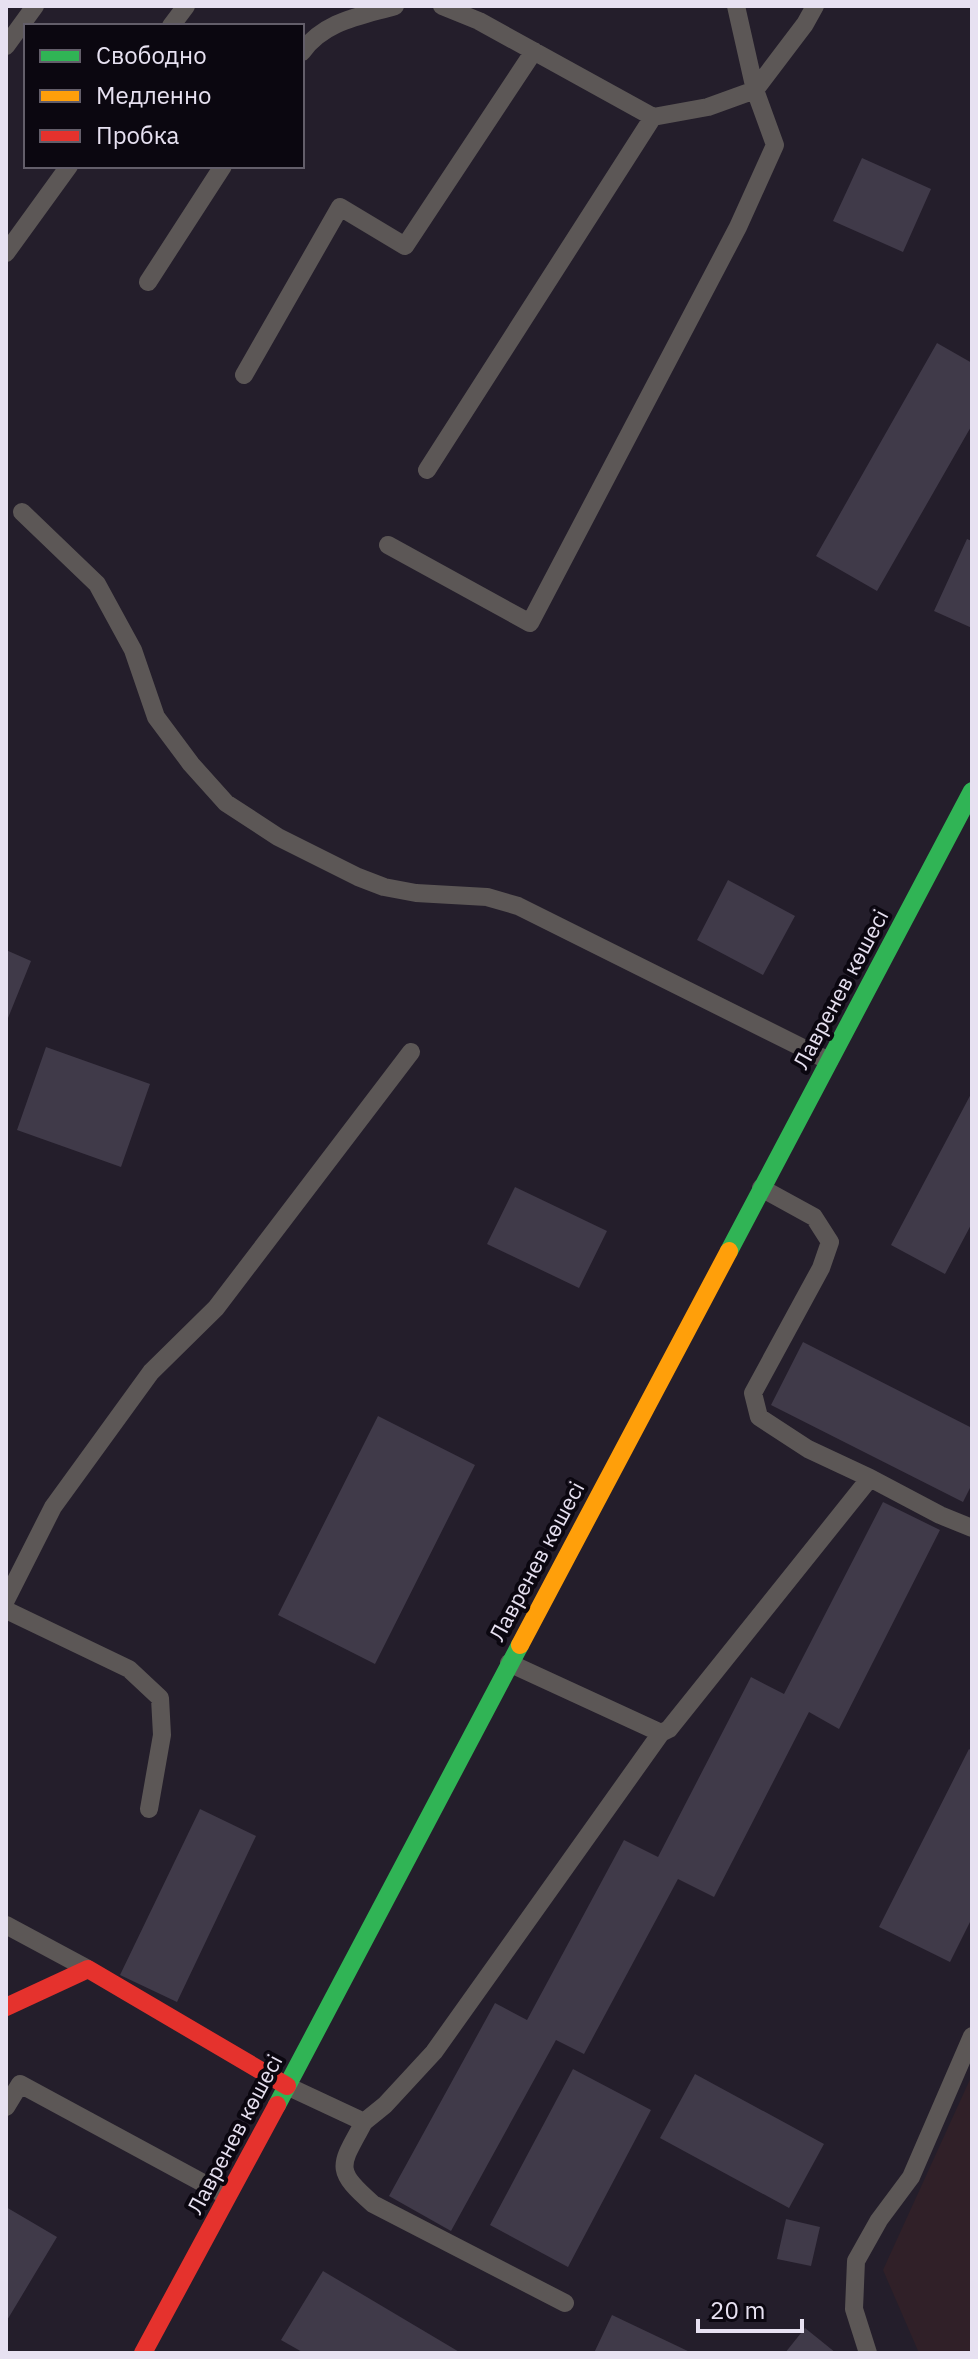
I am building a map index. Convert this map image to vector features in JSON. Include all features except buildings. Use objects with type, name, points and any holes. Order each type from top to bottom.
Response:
[{"type":"main road","name":"Лавренев көшесі","points":[[143,2353],[972,791]]},
{"type":"main road","points":[[6,2007],[88,1969],[287,2086]]},
{"type":"lane","points":[[6,46],[35,6]]},
{"type":"lane","points":[[172,24],[186,6]]},
{"type":"lane","points":[[304,49],[337,22],[395,6]]},
{"type":"lane","points":[[442,6],[479,21],[653,117],[708,107],[755,90],[815,6]]},
{"type":"lane","points":[[388,545],[530,623],[738,227],[775,145],[755,90],[736,6]]},
{"type":"lane","points":[[244,375],[340,207],[405,246],[534,51]]},
{"type":"lane","points":[[427,470],[653,117]]},
{"type":"lane","points":[[6,253],[68,168]]},
{"type":"lane","points":[[148,282],[222,168]]},
{"type":"lane","points":[[22,512],[97,584],[133,650],[156,717],[191,764],[226,803],[278,837],[384,887],[416,893],[487,897],[518,906],[829,1061]]},
{"type":"lane","points":[[6,1600],[53,1507],[151,1372],[216,1308],[411,1052]]},
{"type":"lane","points":[[761,1188],[814,1217],[830,1242],[821,1268],[753,1393],[759,1417],[808,1449],[972,1528]]},
{"type":"lane","points":[[565,2303],[373,2204],[350,2184],[344,2173],[346,2156],[364,2122],[385,2105],[434,2052],[661,1733],[669,1729],[870,1478]]},
{"type":"lane","points":[[6,1610],[129,1669],[160,1698],[162,1735],[149,1809]]},
{"type":"lane","points":[[509,1663],[661,1733]]},
{"type":"lane","points":[[6,1925],[88,1969]]},
{"type":"lane","points":[[868,2353],[854,2309],[856,2261],[879,2220],[911,2177],[972,2036]]},
{"type":"lane","points":[[6,2107],[20,2084],[227,2196]]},
{"type":"lane","points":[[287,2086],[364,2122]]},
{"type":"shaded area","points":[[972,2075],[972,2353],[919,2353],[883,2270]]},
{"type":"traffic: fast","points":[[729,1251],[972,791]]},
{"type":"traffic: fast","points":[[277,2105],[520,1645]]},
{"type":"traffic: slow","points":[[520,1645],[729,1251]]},
{"type":"traffic: jam","points":[[6,2007],[88,1969],[287,2086]]},
{"type":"traffic: jam","points":[[143,2353],[277,2105]]}]
